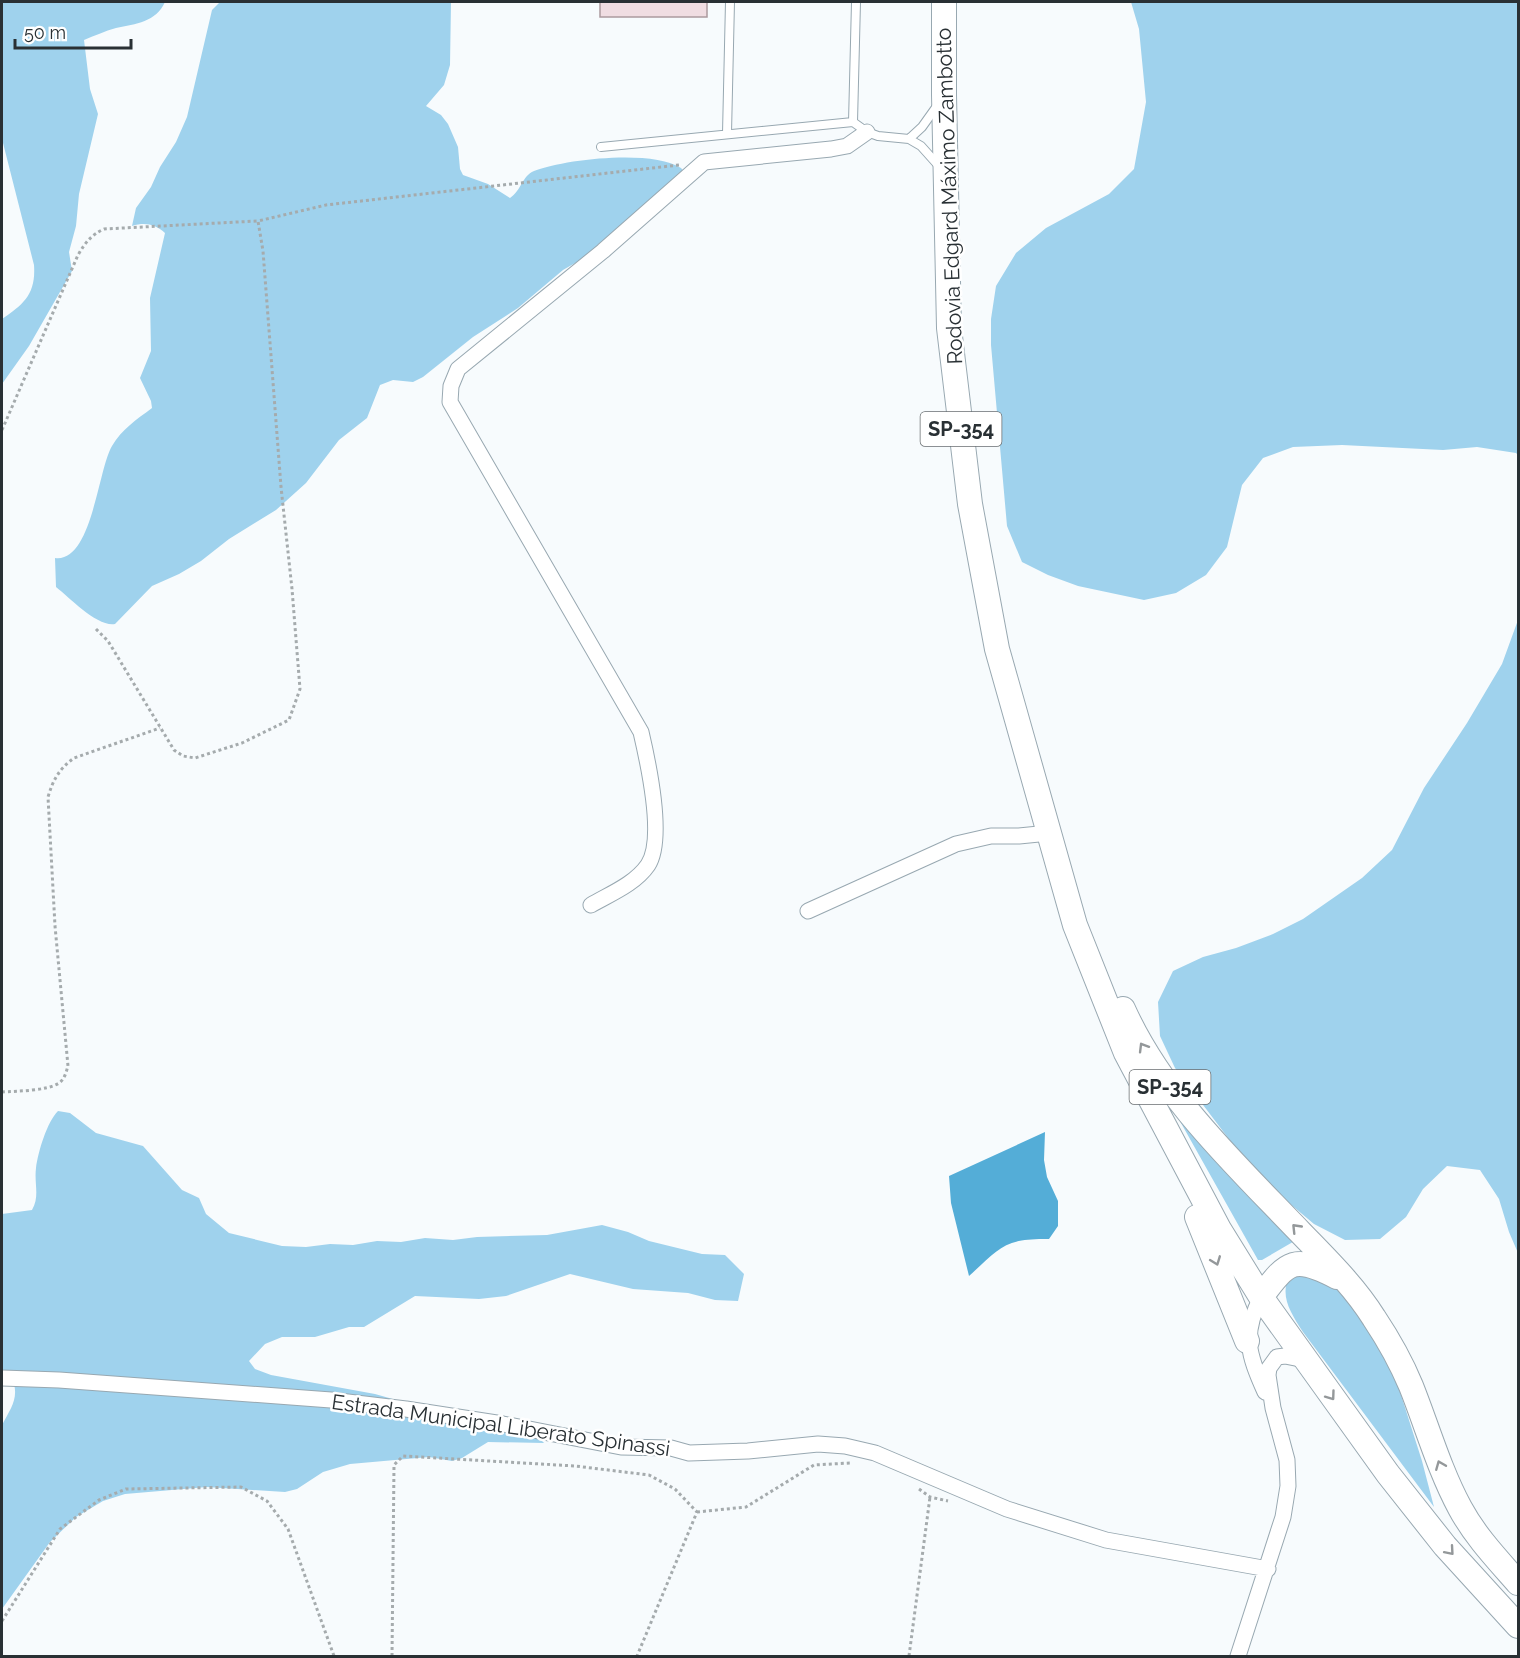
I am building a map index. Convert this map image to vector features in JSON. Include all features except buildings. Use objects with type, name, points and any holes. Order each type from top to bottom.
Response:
[{"type":"main road","name":"Rodovia Edgard Máximo Zambotto","points":[[944,2],[950,328],[970,504],[997,649],[1075,925],[1126,1053],[1219,1229],[1261,1297],[1388,1474],[1445,1546],[1518,1626]]},
{"type":"main road","name":"Rodovia Edgard Máximo Zambotto","points":[[1051,840],[1130,1024],[1153,1064],[1186,1109],[1351,1285],[1374,1317],[1395,1352],[1410,1385],[1444,1475],[1460,1508],[1475,1534],[1518,1582]]},
{"type":"main road","points":[[1126,1053],[1137,1090],[1209,1242],[1247,1341]]},
{"type":"main road","points":[[1261,1297],[1283,1270],[1293,1264],[1312,1265],[1351,1285]]},
{"type":"street","points":[[591,905],[627,885],[647,866],[654,850],[651,775],[641,732],[450,402],[451,386],[458,369],[603,251],[704,162],[831,149],[847,146],[867,132]]},
{"type":"street","points":[[808,911],[956,844],[991,836],[1019,836],[1051,840]]},
{"type":"street","points":[[1261,1297],[1251,1320],[1247,1341],[1259,1377],[1273,1408]]},
{"type":"street","points":[[1238,1656],[1268,1569],[1283,1517],[1288,1486],[1287,1460],[1273,1408],[1268,1376],[1272,1361],[1277,1357],[1305,1359]]},
{"type":"street","name":"Estrada Municipal Liberato Spinassi","points":[[2,1378],[59,1380],[406,1409],[503,1424],[621,1447],[670,1448],[688,1453],[748,1451],[818,1444],[845,1446],[875,1453],[1006,1509],[1106,1539],[1268,1569]]},
{"type":"lane","points":[[727,133],[730,2]]},
{"type":"lane","points":[[853,122],[856,2]]},
{"type":"lane","points":[[909,139],[934,113],[944,95]]},
{"type":"lane","points":[[601,147],[853,122],[867,132],[878,136],[909,139],[921,146],[934,159],[946,177]]},
{"type":"path","points":[[2,430],[78,255],[93,235],[104,229],[258,221],[326,205],[704,162]]},
{"type":"path","points":[[96,628],[108,641],[174,750],[183,756],[195,758],[242,744],[289,720],[295,707],[300,689],[281,487],[263,251],[258,221]]},
{"type":"path","points":[[2,1092],[47,1088],[60,1083],[68,1066],[55,926],[48,797],[53,780],[62,767],[74,758],[160,728]]},
{"type":"path","points":[[392,1656],[394,1465],[403,1456],[575,1466],[649,1475],[675,1489],[697,1512]]},
{"type":"path","points":[[697,1512],[746,1508],[814,1465],[860,1463]]},
{"type":"path","points":[[914,1486],[930,1497],[956,1503],[975,1495]]},
{"type":"path","points":[[2,1621],[60,1529],[99,1500],[126,1489],[241,1487],[267,1501],[288,1529],[334,1656]]},
{"type":"path","points":[[909,1656],[930,1497]]},
{"type":"path","points":[[637,1656],[697,1512]]},
{"type":"shaded area","points":[[2,2],[165,2],[156,14],[145,21],[112,29],[84,40],[90,89],[98,114],[79,194],[76,226],[69,252],[72,271],[29,346],[2,384],[2,319],[17,308],[31,291],[34,265],[2,139]]},
{"type":"shaded area","points":[[220,2],[451,2],[450,65],[444,85],[426,106],[441,115],[448,124],[458,147],[460,169],[463,175],[488,184],[510,198],[517,192],[527,176],[534,171],[586,160],[630,157],[668,162],[681,168],[690,178],[603,247],[563,270],[518,308],[473,337],[423,377],[413,382],[393,380],[380,385],[367,418],[339,440],[306,483],[276,510],[229,539],[201,561],[152,586],[115,624],[108,624],[92,617],[56,587],[55,558],[67,556],[78,546],[86,531],[112,446],[125,430],[152,408],[140,378],[151,351],[150,298],[165,233],[150,225],[132,226],[136,208],[151,187],[187,117],[212,10]]},
{"type":"shaded area","points":[[1131,2],[1518,2],[1518,455],[1477,447],[1443,450],[1342,445],[1293,447],[1263,458],[1242,485],[1227,547],[1206,575],[1176,593],[1144,600],[1078,586],[1022,562],[1007,526],[991,345],[991,319],[996,286],[1016,253],[1046,228],[1109,194],[1134,169],[1146,102],[1139,29]]},
{"type":"shaded area","points":[[1518,620],[1518,1253],[1499,1199],[1480,1170],[1447,1166],[1423,1189],[1406,1217],[1380,1239],[1345,1240],[1314,1224],[1289,1203],[1238,1151],[1175,1068],[1160,1036],[1158,1002],[1173,971],[1203,957],[1273,934],[1303,919],[1362,878],[1392,850],[1424,788],[1502,664]]},
{"type":"shaded area","points":[[1172,1107],[1298,1239],[1262,1260],[1258,1260]]},
{"type":"shaded area","points":[[58,1111],[70,1113],[96,1133],[143,1146],[182,1190],[199,1198],[206,1214],[229,1233],[282,1246],[306,1247],[330,1244],[353,1245],[377,1241],[401,1242],[425,1238],[453,1240],[547,1235],[602,1225],[649,1241],[702,1254],[725,1255],[744,1274],[738,1301],[715,1300],[688,1293],[633,1289],[570,1274],[506,1296],[479,1299],[415,1296],[364,1327],[349,1327],[315,1337],[282,1337],[265,1344],[249,1361],[255,1369],[271,1375],[375,1394],[537,1435],[544,1443],[488,1442],[462,1458],[452,1461],[429,1457],[350,1464],[323,1472],[297,1489],[285,1492],[207,1487],[125,1494],[103,1501],[76,1517],[50,1542],[2,1609],[2,1425],[11,1408],[15,1391],[12,1378],[2,1373],[2,1214],[32,1210],[36,1200],[36,1168],[39,1154],[47,1130]]},
{"type":"shaded area","points":[[1045,1132],[1044,1160],[1047,1177],[1058,1201],[1058,1226],[1049,1239],[1022,1240],[1004,1247],[969,1276],[951,1203],[949,1176]]},
{"type":"shaded area","points":[[1292,1269],[1322,1274],[1365,1319],[1395,1376],[1434,1507],[1298,1324],[1287,1302],[1286,1294],[1286,1286]]}]
